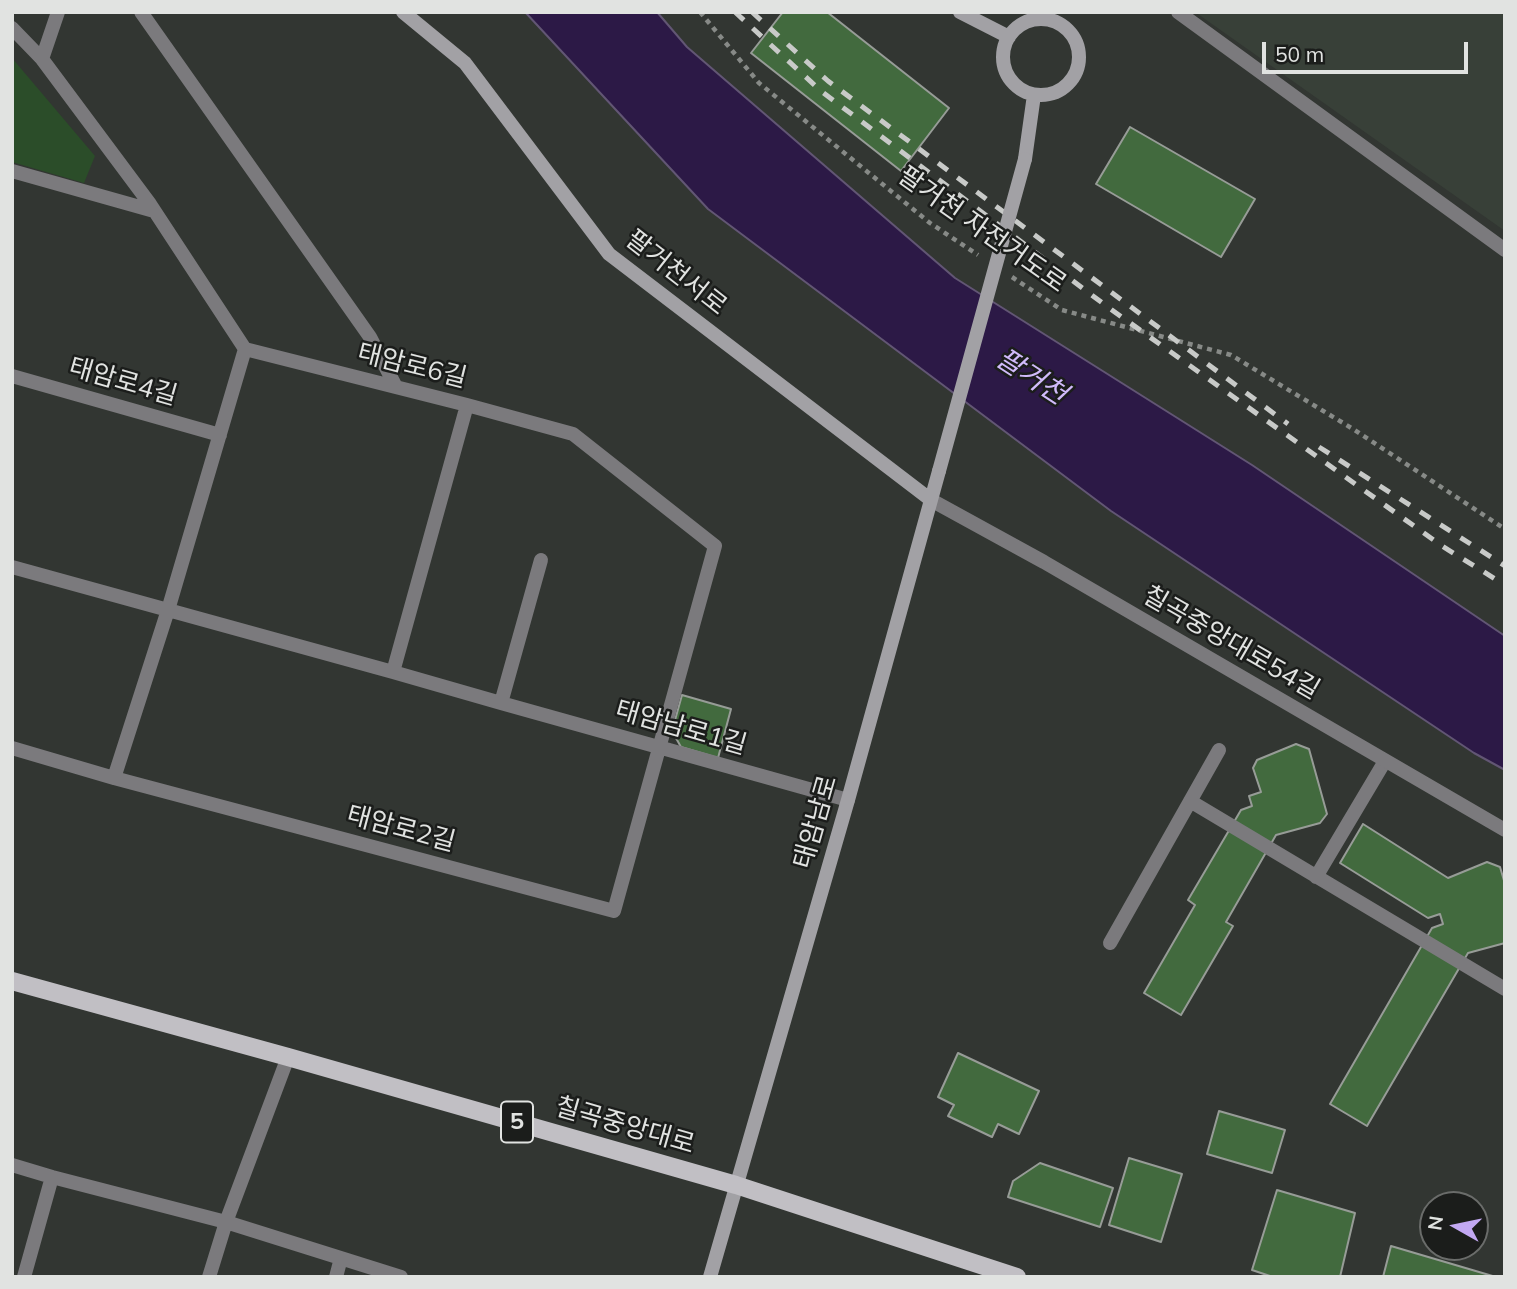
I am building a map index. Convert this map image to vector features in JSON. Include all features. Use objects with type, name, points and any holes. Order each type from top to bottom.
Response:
[{"type":"main road","name":"팔거천서로","points":[[403,12],[465,63],[609,254],[931,500]]},
{"type":"main road","points":[[960,12],[1009,37]]},
{"type":"main road","points":[[1056,17],[1066,27],[1078,48],[1076,72],[1069,83],[1059,91],[1034,95],[1012,82],[1005,70],[1005,44],[1020,25],[1031,20],[1056,17]]},
{"type":"main road","name":"태암남로","points":[[710,1277],[848,800],[1025,159],[1034,95]]},
{"type":"main road","name":"칠곡중앙대로","points":[[12,981],[736,1185],[1017,1277]]},
{"type":"street","points":[[42,59],[58,12]]},
{"type":"street","points":[[141,12],[370,337],[396,387]]},
{"type":"street","points":[[1178,12],[1505,250]]},
{"type":"street","points":[[12,28],[42,59],[154,211],[245,349],[168,610],[114,778]]},
{"type":"street","points":[[12,171],[154,211]]},
{"type":"street","name":"태암로6길","points":[[245,349],[467,405],[573,435],[715,546],[658,747]]},
{"type":"street","name":"태암로4길","points":[[12,376],[220,435]]},
{"type":"street","points":[[393,672],[467,405]]},
{"type":"street","name":"칠곡중앙대로54길","points":[[931,500],[1044,562],[1505,830]]},
{"type":"street","points":[[500,704],[541,560]]},
{"type":"street","name":"태암남로1길","points":[[12,567],[848,800]]},
{"type":"street","name":"태암로2길","points":[[12,748],[114,778],[614,911],[658,747]]},
{"type":"street","points":[[1110,943],[1219,750]]},
{"type":"street","points":[[1317,877],[1385,761]]},
{"type":"street","points":[[1190,801],[1505,989]]},
{"type":"street","points":[[209,1277],[226,1222],[288,1057]]},
{"type":"street","points":[[12,1165],[226,1222],[401,1277]]},
{"type":"street","points":[[24,1277],[52,1177]]},
{"type":"street","points":[[336,1277],[341,1258]]},
{"type":"path","name":"팔거천 자전거도로","points":[[700,12],[759,83],[930,223],[985,259]]},
{"type":"path","name":"팔거천 자전거도로","points":[[1007,274],[1062,310],[1231,355],[1353,429],[1505,529]]},
{"type":"shaded area","points":[[1195,12],[1505,12],[1505,231]]},
{"type":"green space","points":[[12,58],[95,156],[84,183],[12,162]]},
{"type":"water","name":"팔거천","points":[[525,12],[657,12],[687,47],[955,278],[1252,465],[1505,636],[1505,770],[1474,753],[1111,511],[708,209]]},
{"type":"building","points":[[783,12],[827,12],[949,108],[901,171],[751,53]]},
{"type":"building","points":[[1130,127],[1255,199],[1221,257],[1096,184]]},
{"type":"building","points":[[682,695],[731,709],[718,758],[681,747],[672,731]]},
{"type":"building","points":[[1296,744],[1309,749],[1327,814],[1320,823],[1276,835],[1226,922],[1233,926],[1181,1015],[1144,993],[1195,905],[1188,900],[1241,810],[1252,806],[1249,796],[1261,792],[1253,768],[1257,760]]},
{"type":"building","points":[[1363,824],[1448,878],[1487,862],[1500,867],[1505,884],[1505,943],[1468,953],[1367,1126],[1330,1104],[1432,928],[1443,924],[1440,914],[1428,918],[1340,863]]},
{"type":"building","points":[[958,1053],[1039,1091],[1019,1134],[998,1124],[992,1137],[948,1116],[954,1105],[938,1097]]},
{"type":"building","points":[[1219,1111],[1285,1130],[1272,1173],[1207,1154]]},
{"type":"building","points":[[1129,1158],[1182,1174],[1161,1242],[1109,1225]]},
{"type":"building","points":[[1040,1163],[1113,1188],[1100,1227],[1008,1197],[1013,1181]]},
{"type":"building","points":[[1277,1190],[1355,1213],[1340,1277],[1273,1277],[1252,1270]]},
{"type":"building","points":[[1391,1246],[1419,1254],[1419,1261],[1442,1261],[1496,1277],[1383,1277]]},
{"type":"railway","points":[[735,12],[821,91],[1105,305],[1442,546],[1505,585]]},
{"type":"railway","points":[[752,12],[828,81],[1288,424]]},
{"type":"railway","points":[[1319,447],[1505,566]]}]
